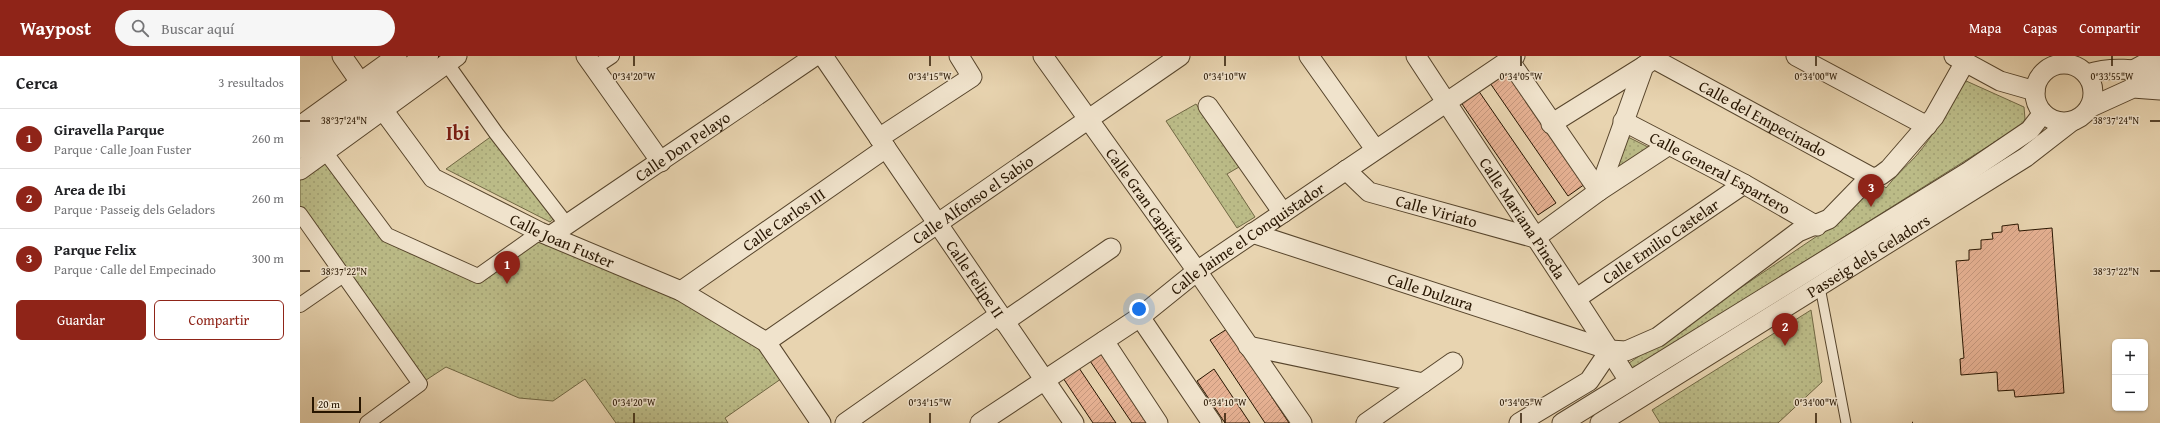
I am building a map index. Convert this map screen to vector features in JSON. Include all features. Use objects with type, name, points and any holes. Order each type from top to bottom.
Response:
[{"type":"main road","points":[[300,147],[427,56]]},
{"type":"street","points":[[342,56],[360,82]]},
{"type":"street","points":[[300,126],[397,56]]},
{"type":"street","points":[[612,56],[590,62],[661,162]]},
{"type":"street","name":"Calle Don Pelayo","points":[[545,234],[567,225],[815,56]]},
{"type":"street","name":"Calle Felipe II","points":[[823,56],[1074,423]]},
{"type":"street","name":"Calle Carlos III","points":[[681,291],[972,76],[959,56]]},
{"type":"street","name":"Calle Gran Capitán","points":[[1043,56],[1197,271],[1302,423]]},
{"type":"street","name":"Calle Alfonso el Sabio","points":[[766,342],[1180,56]]},
{"type":"street","points":[[1309,56],[1375,149]]},
{"type":"street","name":"Calle Mariana Pineda","points":[[1416,56],[1535,238],[1577,298],[1629,381]]},
{"type":"street","points":[[1796,56],[1928,126]]},
{"type":"street","points":[[2135,69],[2159,56]]},
{"type":"street","points":[[1512,58],[1551,124],[1599,191]]},
{"type":"street","name":"Calle Jaime el Conquistador","points":[[980,423],[1104,342],[1140,317],[1197,271],[1252,233],[1283,214],[1375,149],[1512,58]]},
{"type":"street","points":[[1959,59],[2000,81],[2034,91]]},
{"type":"street","name":"Calle Dulzura","points":[[1252,233],[1610,350],[1626,351],[1658,337],[1798,232],[1817,226],[1829,219],[1864,183],[1881,175],[1896,162],[1928,126],[1940,108],[1959,59]]},
{"type":"street","points":[[300,170],[326,153],[382,110],[452,60],[496,133],[567,225]]},
{"type":"street","points":[[1551,124],[1652,60]]},
{"type":"street","points":[[1599,191],[1623,121],[1652,60]]},
{"type":"street","name":"Calle del Empecinado","points":[[1652,60],[1873,178]]},
{"type":"street","points":[[2056,60],[2073,65],[2087,74],[2093,88],[2094,95],[2089,108],[2081,118],[2071,122],[2060,123],[2051,120],[2043,113],[2036,103],[2034,91],[2039,77],[2056,60]]},
{"type":"street","points":[[2087,74],[2104,69],[2135,69],[2160,75]]},
{"type":"street","points":[[360,82],[388,84]]},
{"type":"street","points":[[2089,108],[2133,88],[2160,90]]},
{"type":"street","points":[[1208,106],[1283,214]]},
{"type":"street","name":"Calle Joan Fuster","points":[[382,110],[433,178],[545,234],[681,291],[766,342]]},
{"type":"street","points":[[1562,423],[1968,172],[2030,130],[2043,113]]},
{"type":"street","name":"Calle General Espartero","points":[[1623,121],[1744,184],[1817,226]]},
{"type":"street","name":"Passeig dels Geladors","points":[[1600,423],[2026,157],[2071,122]]},
{"type":"street","points":[[1535,238],[1599,191],[1669,145]]},
{"type":"street","points":[[326,153],[387,235],[478,276],[545,234]]},
{"type":"street","name":"Calle Viriato","points":[[1346,170],[1369,192],[1535,238]]},
{"type":"street","name":"Calle Emilio Castelar","points":[[1577,298],[1744,184]]},
{"type":"street","points":[[300,214],[342,276],[420,384],[367,423]]},
{"type":"street","points":[[846,423],[1001,318],[1112,248]]},
{"type":"street","points":[[300,305],[342,276]]},
{"type":"street","points":[[1140,317],[1212,423]]},
{"type":"street","points":[[766,342],[821,423]]},
{"type":"street","points":[[1104,342],[1158,423]]},
{"type":"street","points":[[1248,346],[1423,383]]},
{"type":"street","points":[[1519,423],[1589,381],[1610,350]]},
{"type":"street","points":[[1366,423],[1453,362]]},
{"type":"lane","points":[[1820,287],[1846,423]]},
{"type":"green space","points":[[1964,80],[2024,107],[2025,119],[2022,125],[1629,372],[1626,365],[1832,226],[1869,186],[1881,184],[1886,188],[1916,156],[1930,138]]},
{"type":"green space","points":[[1196,104],[1239,167],[1227,174],[1255,217],[1237,228],[1166,121]]},
{"type":"green space","points":[[496,133],[558,215],[550,222],[446,169]]},
{"type":"green space","points":[[1626,136],[1652,149],[1614,175]]},
{"type":"green space","points":[[326,153],[387,235],[478,276],[540,232],[766,342],[788,374],[725,418],[728,423],[616,423],[585,379],[553,401],[519,398],[446,367],[420,384],[300,214],[300,170]]},
{"type":"green space","points":[[1811,310],[1822,382],[1778,423],[1660,423],[1652,410]]},
{"type":"building","points":[[1507,71],[1585,184],[1568,196],[1490,83]]},
{"type":"building","points":[[1478,90],[1556,203],[1538,215],[1460,101]]},
{"type":"building","points":[[2018,224],[2019,231],[2052,228],[2064,393],[2015,397],[2014,390],[1998,391],[1997,372],[1961,375],[1960,359],[1964,358],[1956,261],[1969,260],[1969,250],[1981,249],[1981,240],[1993,239],[1992,233],[2002,232],[2002,226]]},
{"type":"building","points":[[1227,329],[1289,423],[1265,423],[1210,340]]},
{"type":"building","points":[[1104,347],[1155,423],[1132,423],[1088,358]]},
{"type":"building","points":[[1077,365],[1116,423],[1093,423],[1061,375]]},
{"type":"building","points":[[1214,369],[1250,423],[1225,423],[1197,381]]},
{"type":"place","name":"Parque Felix","points":[[1871,207]]},
{"type":"place","name":"Giravella Parque","points":[[507,284]]},
{"type":"place","name":"Area de Ibi","points":[[1785,346]]},
{"type":"district","name":"Ibi","points":[[458,133]]}]
